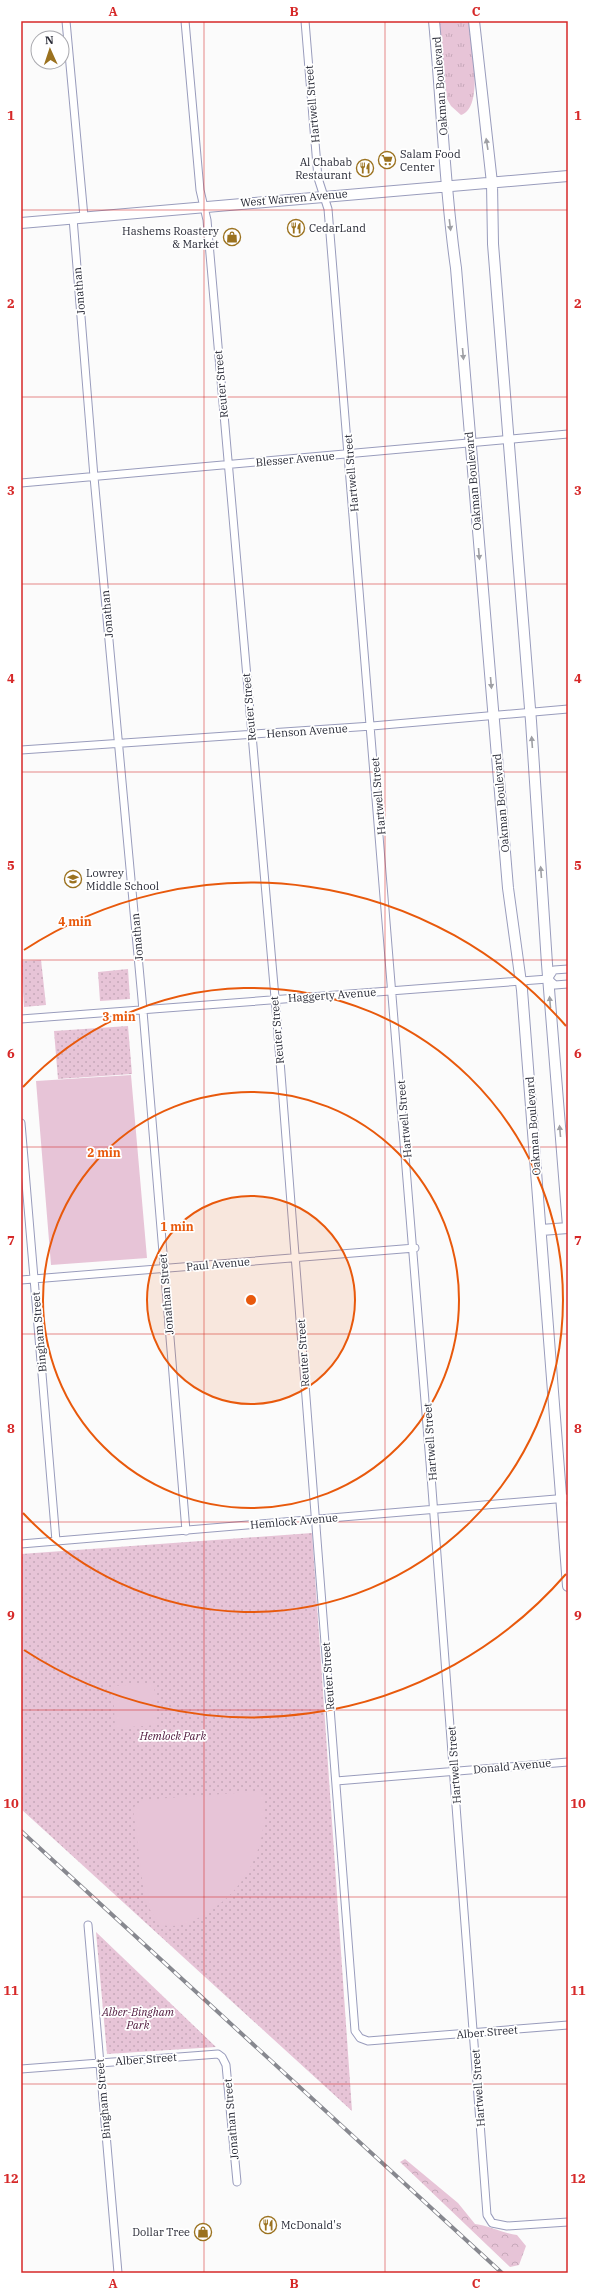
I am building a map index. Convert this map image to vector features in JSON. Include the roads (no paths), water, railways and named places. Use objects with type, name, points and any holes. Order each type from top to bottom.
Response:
[{"type":"street","name":"Jonathan","points":[[66,21],[94,477],[143,1010]]},
{"type":"street","name":"Reuter Street","points":[[185,21],[203,206],[207,220],[275,999],[355,2032],[360,2038]]},
{"type":"street","name":"Hartwell Street","points":[[304,21],[318,178],[328,209],[372,726],[435,1509],[489,2219],[492,2223],[507,2226],[568,2222]]},
{"type":"street","name":"Oakman Boulevard","points":[[434,21],[443,121],[446,186],[456,268],[508,888],[521,981],[565,1498],[568,1586]]},
{"type":"street","points":[[474,21],[492,183],[493,244],[530,713],[548,979],[568,1227],[541,1230]]},
{"type":"street","name":"West Warren Avenue","points":[[21,223],[203,206],[568,176]]},
{"type":"street","name":"Blesser Avenue","points":[[21,483],[568,434]]},
{"type":"street","name":"Henson Avenue","points":[[21,750],[119,742],[251,735],[372,726],[568,709]]},
{"type":"street","name":"Haggerty Avenue","points":[[548,979],[554,970],[568,969]]},
{"type":"street","name":"Haggerty Avenue","points":[[21,1019],[548,979],[555,985],[568,984]]},
{"type":"street","name":"Jonathan Street","points":[[143,1010],[186,1531]]},
{"type":"street","name":"Bingham Street","points":[[21,1123],[56,1541]]},
{"type":"street","name":"Paul Avenue","points":[[21,1280],[414,1248]]},
{"type":"street","name":"Hemlock Avenue","points":[[21,1544],[565,1498]]},
{"type":"street","name":"Donald Avenue","points":[[336,1781],[568,1762]]},
{"type":"street","name":"Bingham Street","points":[[88,1925],[118,2273]]},
{"type":"street","name":"Alber Street","points":[[360,2038],[368,2041],[568,2025]]},
{"type":"street","name":"Alber Street","points":[[21,2069],[213,2054],[222,2057]]},
{"type":"street","name":"Jonathan Street","points":[[222,2057],[226,2065],[237,2182]]},
{"type":"railway","points":[[21,1831],[502,2273]]},
{"type":"place","name":"Salam Food Center","points":[[387,160]]},
{"type":"place","name":"Al Chabab Restaurant","points":[[365,168]]},
{"type":"place","name":"CedarLand","points":[[296,228]]},
{"type":"place","name":"Hashems Roastery & Market","points":[[232,237]]},
{"type":"place","name":"Lowrey Middle School","points":[[73,879]]},
{"type":"place","name":"McDonald's","points":[[268,2225]]},
{"type":"place","name":"Dollar Tree","points":[[203,2232]]},
{"type":"park label","name":"Hemlock Park","points":[[173,1736]]},
{"type":"park label","name":"Alber-Bingham Park","points":[[138,2018]]}]
